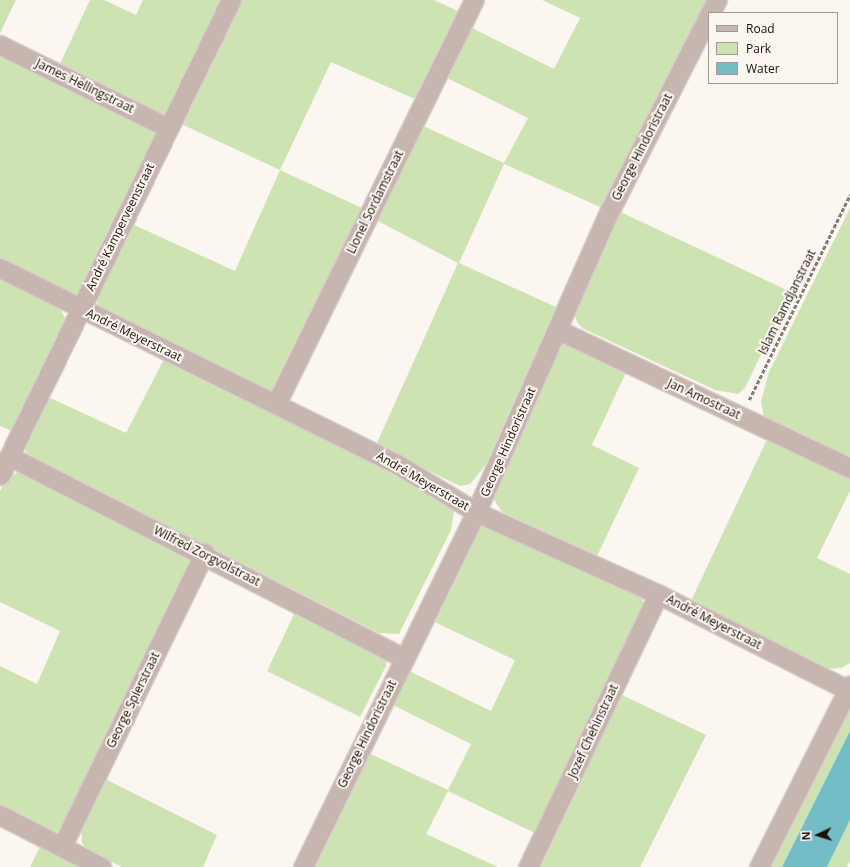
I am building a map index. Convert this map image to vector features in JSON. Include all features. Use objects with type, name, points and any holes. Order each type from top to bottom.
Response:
[{"type":"street","name":"André Kamperveenstraat","points":[[0,475],[231,0]]},
{"type":"street","name":"Lionel Sordamstraat","points":[[276,404],[474,0]]},
{"type":"street","name":"George Hindoristraat","points":[[711,12],[717,0]]},
{"type":"street","name":"George Hindoristraat","points":[[303,867],[476,512],[610,210],[708,18]]},
{"type":"street","name":"James Hellingstraat","points":[[0,45],[169,128]]},
{"type":"street","name":"André Meyerstraat","points":[[0,268],[80,309],[397,464],[476,512],[658,594],[849,687]]},
{"type":"street","name":"Jan Amostraat","points":[[558,330],[850,468]]},
{"type":"street","name":"Wilfred Zorgvolstraat","points":[[10,456],[204,553],[404,658]]},
{"type":"street","name":"George Spierstraat","points":[[62,846],[204,553]]},
{"type":"street","name":"Jozef Chehinstraat","points":[[528,867],[658,594]]},
{"type":"street","points":[[759,867],[849,687]]},
{"type":"street","points":[[0,815],[102,867]]},
{"type":"path","name":"Islam Ramdjanstraat","points":[[741,416],[850,195]]},
{"type":"green space","points":[[0,0],[16,0],[0,33]]},
{"type":"green space","points":[[90,0],[104,0],[136,15],[143,0],[222,0],[164,120],[58,68]]},
{"type":"green space","points":[[238,0],[434,0],[460,12],[417,100],[331,62],[280,170],[179,123]]},
{"type":"green space","points":[[542,0],[709,0],[625,166],[600,207],[504,164],[459,263],[556,307],[485,466],[470,484],[460,486],[376,445],[458,263],[374,219],[419,124],[504,163],[528,118],[445,77],[470,27],[554,69],[580,18]]},
{"type":"green space","points":[[0,50],[160,129],[81,292],[74,296],[0,261]]},
{"type":"green space","points":[[280,170],[364,209],[277,389],[270,393],[99,307],[96,298],[132,224],[235,271]]},
{"type":"green space","points":[[850,208],[850,465],[764,419],[761,401],[769,372]]},
{"type":"green space","points":[[614,209],[791,292],[745,388],[738,394],[715,390],[582,328],[577,322],[574,313]]},
{"type":"green space","points":[[0,276],[58,305],[65,318],[14,432],[0,426]]},
{"type":"green space","points":[[564,337],[630,364],[592,445],[639,468],[597,556],[502,512],[490,493],[491,483]]},
{"type":"green space","points":[[164,359],[450,498],[455,506],[451,530],[399,634],[379,633],[27,455],[23,444],[46,396],[126,433]]},
{"type":"green space","points":[[770,433],[850,471],[850,491],[817,558],[850,574],[850,663],[841,668],[823,669],[690,603]]},
{"type":"green space","points":[[20,471],[188,555],[191,562],[62,830],[53,833],[0,809],[0,666],[37,684],[60,631],[0,602],[0,491],[6,479]]},
{"type":"green space","points":[[482,519],[641,595],[644,606],[539,835],[448,791],[426,834],[498,867],[306,867],[362,750],[448,790],[471,744],[387,702],[403,668],[491,711],[515,660],[428,619]]},
{"type":"green space","points":[[298,606],[387,655],[386,666],[360,717],[267,671]]},
{"type":"green space","points":[[618,693],[706,735],[640,867],[534,867]]},
{"type":"green space","points":[[850,696],[850,731],[782,867],[767,867]]},
{"type":"green space","points":[[103,778],[217,835],[203,867],[122,867],[87,850],[82,843],[81,822]]},
{"type":"green space","points":[[850,820],[850,861],[847,867],[827,867]]},
{"type":"green space","points":[[41,845],[82,867],[30,867]]},
{"type":"water","points":[[850,731],[850,820],[827,867],[782,867]]}]
